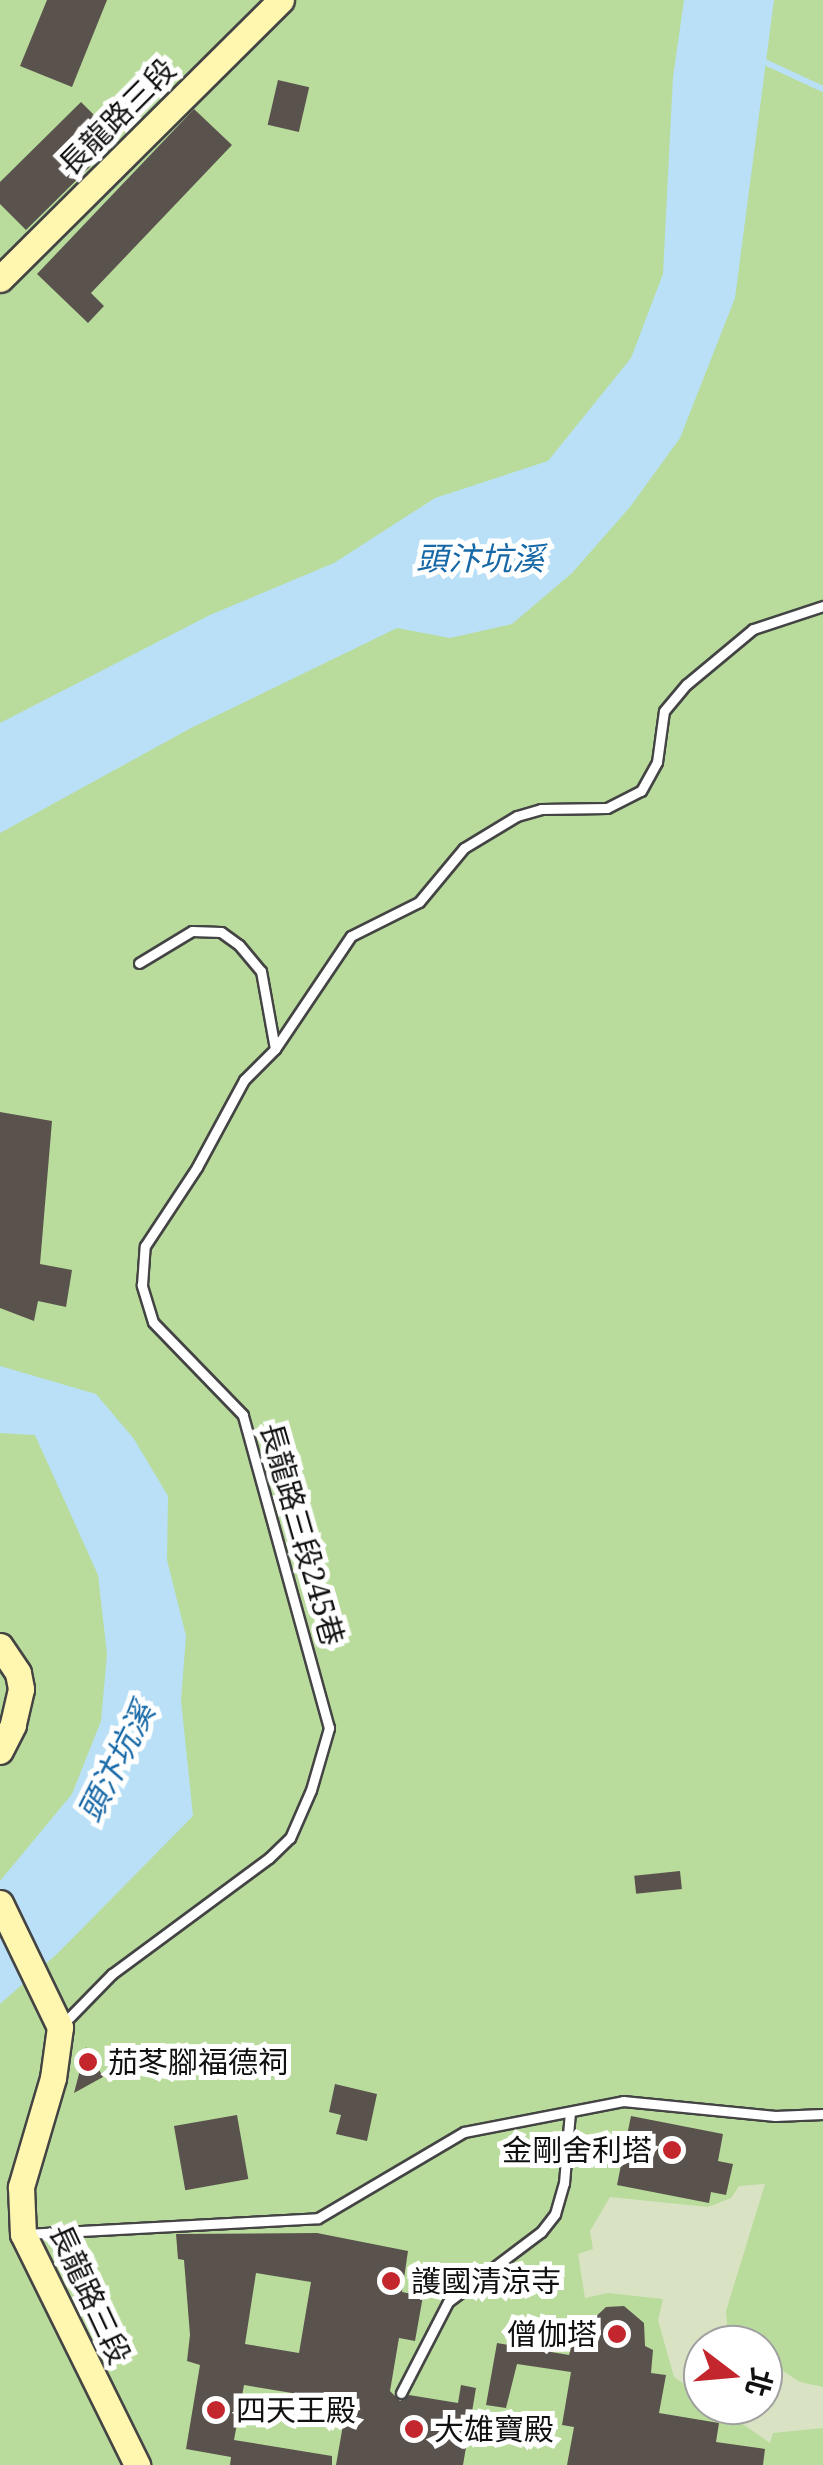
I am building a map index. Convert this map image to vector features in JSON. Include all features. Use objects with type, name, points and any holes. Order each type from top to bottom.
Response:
[{"type":"main road","name":"長龍路三段","points":[[0,279],[280,0]]},
{"type":"main road","points":[[0,1646],[18,1673],[20,1689],[16,1715],[0,1751]]},
{"type":"main road","points":[[0,1903],[60,2027]]},
{"type":"main road","name":"長龍路三段","points":[[60,2027],[53,2078],[22,2186],[22,2234],[137,2465]]},
{"type":"lane","name":"長龍路三段245巷","points":[[60,2027],[112,1974],[270,1858],[290,1838],[311,1790],[329,1728],[243,1415],[153,1322],[142,1286],[145,1246],[197,1167],[244,1080],[275,1049],[351,936],[420,902],[464,848],[517,816],[541,810],[607,808],[641,791],[657,762],[664,711],[687,684],[754,629],[823,606]]},
{"type":"lane","points":[[139,963],[192,931],[221,932],[239,944],[261,971],[275,1049]]},
{"type":"lane","points":[[22,2234],[318,2218],[464,2132],[623,2101],[774,2116],[823,2114]]},
{"type":"lane","points":[[402,2393],[448,2302],[541,2232],[555,2214],[564,2183],[570,2112]]},
{"type":"green space","points":[[0,0],[823,0],[823,2465],[0,2465]]},
{"type":"green space","points":[[765,2184],[726,2311],[727,2325],[683,2325],[683,2383],[674,2377],[658,2320],[663,2299],[608,2293],[585,2298],[578,2254],[593,2249],[590,2231],[610,2197],[708,2207],[731,2198],[739,2186]]},
{"type":"green space","points":[[783,2371],[800,2382],[823,2387],[823,2428],[773,2433],[770,2443],[744,2425],[783,2425]]},
{"type":"water","name":"頭汴坑溪","points":[[684,0],[774,0],[735,298],[680,438],[630,507],[572,573],[512,624],[450,638],[397,628],[191,728],[0,833],[0,723],[210,615],[334,563],[435,498],[548,461],[631,358],[663,274],[673,77]]},
{"type":"water","name":"頭汴坑溪","points":[[0,1366],[96,1394],[134,1439],[168,1496],[167,1560],[186,1636],[181,1700],[193,1816],[58,1953],[0,2004],[0,1881],[72,1794],[101,1721],[107,1654],[98,1575],[35,1435],[0,1433]]},
{"type":"building","points":[[47,0],[107,0],[72,87],[20,66]]},
{"type":"building","points":[[278,80],[309,87],[299,132],[268,125]]},
{"type":"building","points":[[81,102],[118,139],[26,230],[0,204],[0,182]]},
{"type":"building","points":[[194,109],[232,145],[91,293],[104,306],[88,323],[37,274]]},
{"type":"building","points":[[0,1112],[52,1121],[40,1264],[72,1270],[66,1307],[38,1301],[34,1321],[0,1308]]},
{"type":"building","points":[[680,1871],[682,1889],[636,1894],[634,1876]]},
{"type":"building","name":"茄苳腳福德祠","points":[[86,2047],[103,2077],[74,2093]]},
{"type":"building","points":[[335,2084],[377,2094],[367,2141],[336,2134],[341,2115],[329,2112]]},
{"type":"building","points":[[237,2115],[248,2179],[185,2190],[174,2126]]},
{"type":"building","name":"金剛舍利塔","points":[[631,2116],[723,2134],[718,2161],[733,2164],[726,2195],[711,2192],[709,2203],[617,2185],[622,2160],[596,2155],[601,2135],[626,2140]]},
{"type":"building","points":[[317,2233],[408,2251],[402,2292],[423,2296],[415,2341],[399,2338],[390,2391],[400,2401],[409,2395],[458,2403],[461,2385],[476,2388],[463,2465],[336,2465],[347,2402],[244,2385],[234,2440],[332,2456],[332,2465],[230,2465],[231,2457],[186,2449],[200,2365],[187,2361],[190,2335],[184,2260],[178,2259],[176,2234]],"holes":[[[256,2273],[311,2282],[299,2353],[245,2344]]]},
{"type":"building","points":[[624,2306],[644,2323],[645,2346],[653,2350],[651,2373],[666,2375],[659,2413],[683,2417],[683,2425],[719,2425],[716,2442],[765,2449],[763,2465],[567,2465],[574,2427],[562,2425],[571,2372],[517,2364],[506,2408],[486,2405],[497,2343],[569,2355],[578,2322],[588,2324],[606,2307]]},
{"type":"waterway","points":[[756,58],[823,89]]},
{"type":"place","name":"茄苳腳福德祠","points":[[88,2062]]},
{"type":"place","name":"金剛舍利塔","points":[[672,2150]]},
{"type":"place","name":"護國清涼寺","points":[[391,2281]]},
{"type":"place","name":"僧伽塔","points":[[617,2334]]},
{"type":"place","name":"四天王殿","points":[[216,2410]]},
{"type":"place","name":"大雄寶殿","points":[[414,2429]]}]
